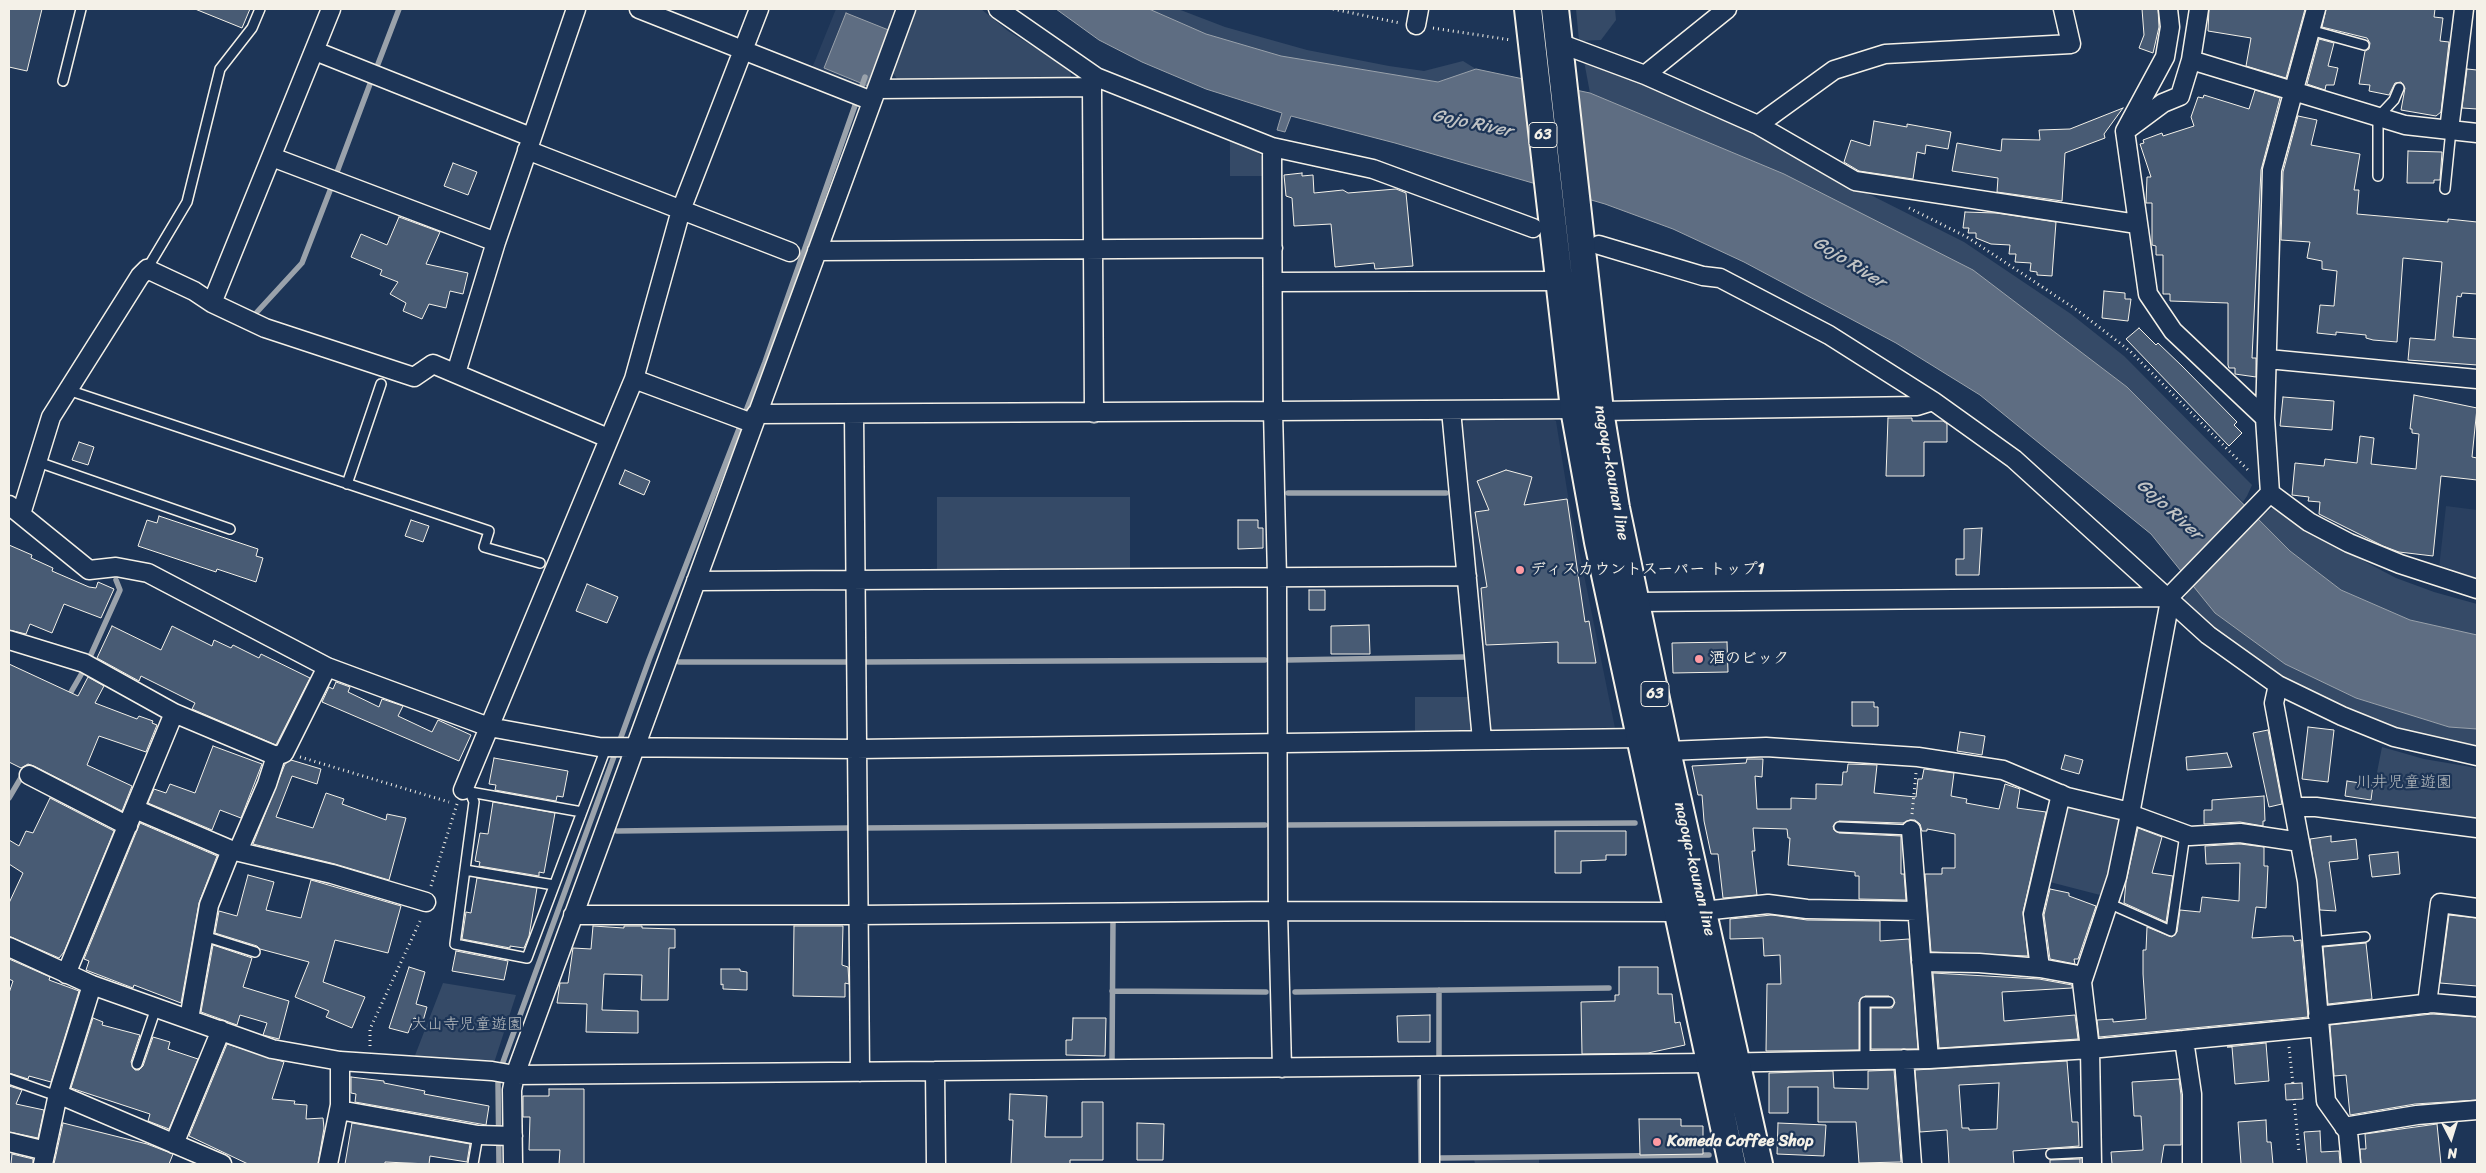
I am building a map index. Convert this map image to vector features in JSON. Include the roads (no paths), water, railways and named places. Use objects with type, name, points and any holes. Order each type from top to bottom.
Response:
[{"type":"main road","name":"nagoya-kounan line","points":[[1528,9],[1534,58],[1542,220],[1559,281],[1574,409],[1598,542],[1640,738],[1737,1063],[1760,1164]]},
{"type":"main road","name":"nagoya-kounan line","points":[[1555,9],[1600,412],[1635,602],[1667,751],[1691,912],[1709,1063],[1732,1164]]},
{"type":"street","points":[[212,303],[331,9]]},
{"type":"street","points":[[456,373],[528,144],[576,9]]},
{"type":"street","points":[[639,9],[854,94],[874,95],[1094,82]]},
{"type":"street","points":[[463,796],[489,726],[634,379],[681,210],[759,9]]},
{"type":"street","points":[[513,1164],[497,1136],[512,1090],[505,1073],[573,915],[620,748],[696,581],[906,9]]},
{"type":"street","points":[[998,9],[1094,82],[1272,147],[1373,169],[1542,220]]},
{"type":"street","points":[[1645,74],[1727,9]]},
{"type":"street","points":[[1758,125],[1834,70],[1884,54],[2071,44],[2064,9]]},
{"type":"street","points":[[2168,9],[2170,27],[2165,57],[2125,130],[2148,294],[2174,331],[2265,418]]},
{"type":"street","points":[[2092,1158],[2090,1049],[2082,982],[2118,877],[2169,598],[2266,498],[2265,418],[2272,170],[2316,9]]},
{"type":"street","points":[[2450,130],[2464,9]]},
{"type":"street","points":[[2125,130],[2164,103],[2180,96],[2191,60],[2197,10]]},
{"type":"street","points":[[315,51],[681,210],[790,252]]},
{"type":"street","points":[[1560,54],[1645,74],[1758,125],[1855,181],[2137,224]]},
{"type":"street","points":[[2191,60],[2405,125],[2477,133]]},
{"type":"street","points":[[1094,82],[1094,413]]},
{"type":"street","points":[[1272,147],[1276,742],[1282,1068]]},
{"type":"street","points":[[272,156],[496,242]]},
{"type":"street","points":[[1578,224],[1704,267],[1719,278],[1828,335],[1933,401],[2014,459],[2208,635],[2278,685],[2342,716],[2394,737],[2477,756]]},
{"type":"street","points":[[1599,245],[1703,276],[1719,278]]},
{"type":"street","points":[[817,251],[1273,248]]},
{"type":"street","points":[[608,438],[433,364],[414,377],[265,328],[147,269],[140,276],[51,417],[38,462],[15,510],[89,570],[116,567],[148,573],[327,667],[489,726],[620,748],[857,748],[1640,738]]},
{"type":"street","points":[[1273,282],[1559,281]]},
{"type":"street","points":[[2268,359],[2477,379]]},
{"type":"street","points":[[634,379],[732,416],[754,419],[854,414],[1574,409]]},
{"type":"street","points":[[1600,412],[1917,406],[1933,401]]},
{"type":"street","points":[[1451,410],[1482,740]]},
{"type":"street","points":[[854,414],[860,1072]]},
{"type":"street","points":[[2266,498],[2349,543],[2400,564],[2477,589]]},
{"type":"street","points":[[696,581],[1467,576]]},
{"type":"street","points":[[1635,602],[2169,598]]},
{"type":"street","points":[[9,640],[84,663],[174,713],[280,754]]},
{"type":"street","points":[[189,1019],[209,905],[280,754],[327,667]]},
{"type":"street","points":[[2278,685],[2274,703],[2307,882],[2326,1101],[2348,1132],[2351,1164]]},
{"type":"street","points":[[66,974],[136,809],[174,713]]},
{"type":"street","points":[[1667,751],[1766,747],[1918,757],[2003,770],[2061,794],[2130,813],[2190,836],[2240,834],[2300,842]]},
{"type":"street","points":[[29,775],[128,826]]},
{"type":"street","points":[[2040,968],[2034,914],[2061,794]]},
{"type":"street","points":[[2294,807],[2316,807],[2477,828]]},
{"type":"street","points":[[136,809],[235,850],[332,874],[426,902]]},
{"type":"street","points":[[1911,830],[1929,1059]]},
{"type":"street","points":[[2427,1004],[2440,903],[2477,908]]},
{"type":"street","points":[[573,915],[859,916],[1278,911],[1691,912],[1768,904],[1807,908],[1917,912]]},
{"type":"street","points":[[9,947],[92,985],[272,1049],[340,1061],[505,1073],[1282,1068],[1929,1059],[2090,1049],[2288,1030],[2318,1022],[2427,1004],[2477,1007]]},
{"type":"street","points":[[1921,962],[1979,963],[2040,968],[2084,976]]},
{"type":"street","points":[[9,1142],[44,1158],[58,1095],[92,985]]},
{"type":"street","points":[[174,1144],[221,1030]]},
{"type":"street","points":[[2184,1040],[2192,1094],[2192,1164]]},
{"type":"street","points":[[1904,1059],[1912,1164]]},
{"type":"street","points":[[328,1164],[339,1110],[340,1061]]},
{"type":"street","points":[[1430,1066],[1430,1164]]},
{"type":"street","points":[[935,1071],[936,1164]]},
{"type":"street","points":[[58,1095],[222,1164]]},
{"type":"street","points":[[339,1110],[497,1136]]},
{"type":"street","points":[[2344,1127],[2417,1115],[2477,1110]]},
{"type":"lane","points":[[63,81],[81,9]]},
{"type":"lane","points":[[147,269],[187,202],[220,69],[252,28],[260,9]]},
{"type":"lane","points":[[2310,30],[2364,44]]},
{"type":"lane","points":[[2378,176],[2378,117],[2394,100],[2399,88]]},
{"type":"lane","points":[[2445,189],[2450,130]]},
{"type":"lane","points":[[347,484],[381,384]]},
{"type":"lane","points":[[68,390],[489,531],[484,547],[540,563]]},
{"type":"lane","points":[[38,462],[230,529]]},
{"type":"lane","points":[[463,796],[474,802],[454,944],[527,958],[582,812],[620,748]]},
{"type":"lane","points":[[463,796],[582,812]]},
{"type":"lane","points":[[1839,827],[1911,830]]},
{"type":"lane","points":[[2108,903],[2170,931],[2185,834]]},
{"type":"lane","points":[[465,870],[554,884]]},
{"type":"lane","points":[[204,936],[255,952]]},
{"type":"lane","points":[[2312,942],[2365,937]]},
{"type":"lane","points":[[1865,1060],[1865,1002],[1889,1002]]},
{"type":"lane","points":[[138,1064],[156,1008]]},
{"type":"lane","points":[[9,1079],[58,1095]]},
{"type":"lane","points":[[473,1164],[497,1136]]},
{"type":"lane","points":[[2051,1154],[2092,1158]]},
{"type":"water","name":"Gojo River","points":[[1056,9],[1149,9],[1206,34],[1281,56],[1438,82],[1476,69],[1590,93],[1784,174],[1973,270],[2127,387],[2290,551],[2341,590],[2410,620],[2477,635],[2477,729],[2449,727],[2356,698],[2285,664],[2215,613],[2151,534],[1980,395],[1896,343],[1744,262],[1673,229],[1605,204],[1395,143],[1291,116],[1285,132],[1277,130],[1282,113],[1206,89],[1142,62],[1099,40]]},
{"type":"water","points":[[846,13],[891,31],[868,86],[824,68]]},
{"type":"waterway","points":[[378,64],[399,9]]},
{"type":"waterway","points":[[499,1164],[498,1083],[503,1062],[649,660],[765,362],[865,77]]},
{"type":"waterway","points":[[337,172],[370,84]]},
{"type":"waterway","points":[[257,312],[302,263],[331,188]]},
{"type":"waterway","points":[[1288,493],[1446,493]]},
{"type":"waterway","points":[[89,659],[120,590],[116,580]]},
{"type":"waterway","points":[[1287,660],[1464,657]]},
{"type":"waterway","points":[[864,662],[1265,660]]},
{"type":"waterway","points":[[679,662],[848,662]]},
{"type":"waterway","points":[[67,699],[82,673]]},
{"type":"waterway","points":[[9,798],[32,759]]},
{"type":"waterway","points":[[1289,825],[1635,823]]},
{"type":"waterway","points":[[864,828],[1265,825]]},
{"type":"waterway","points":[[617,831],[848,828]]},
{"type":"waterway","points":[[1112,1062],[1113,921]]},
{"type":"waterway","points":[[1295,992],[1609,988]]},
{"type":"waterway","points":[[1439,990],[1439,1058]]},
{"type":"waterway","points":[[1112,991],[1266,992]]},
{"type":"waterway","points":[[1420,1081],[1421,1164]]},
{"type":"waterway","points":[[1441,1158],[1709,1155]]},
{"type":"place","name":"ディスカウントスーパー トップ1","points":[[1520,570]]},
{"type":"place","name":"酒のビック","points":[[1699,659]]},
{"type":"place","name":"Komeda Coffee Shop","points":[[1657,1142]]},
{"type":"park label","name":"川井児童遊園","points":[[2404,783]]},
{"type":"park label","name":"大山寺児童遊園","points":[[467,1025]]}]
